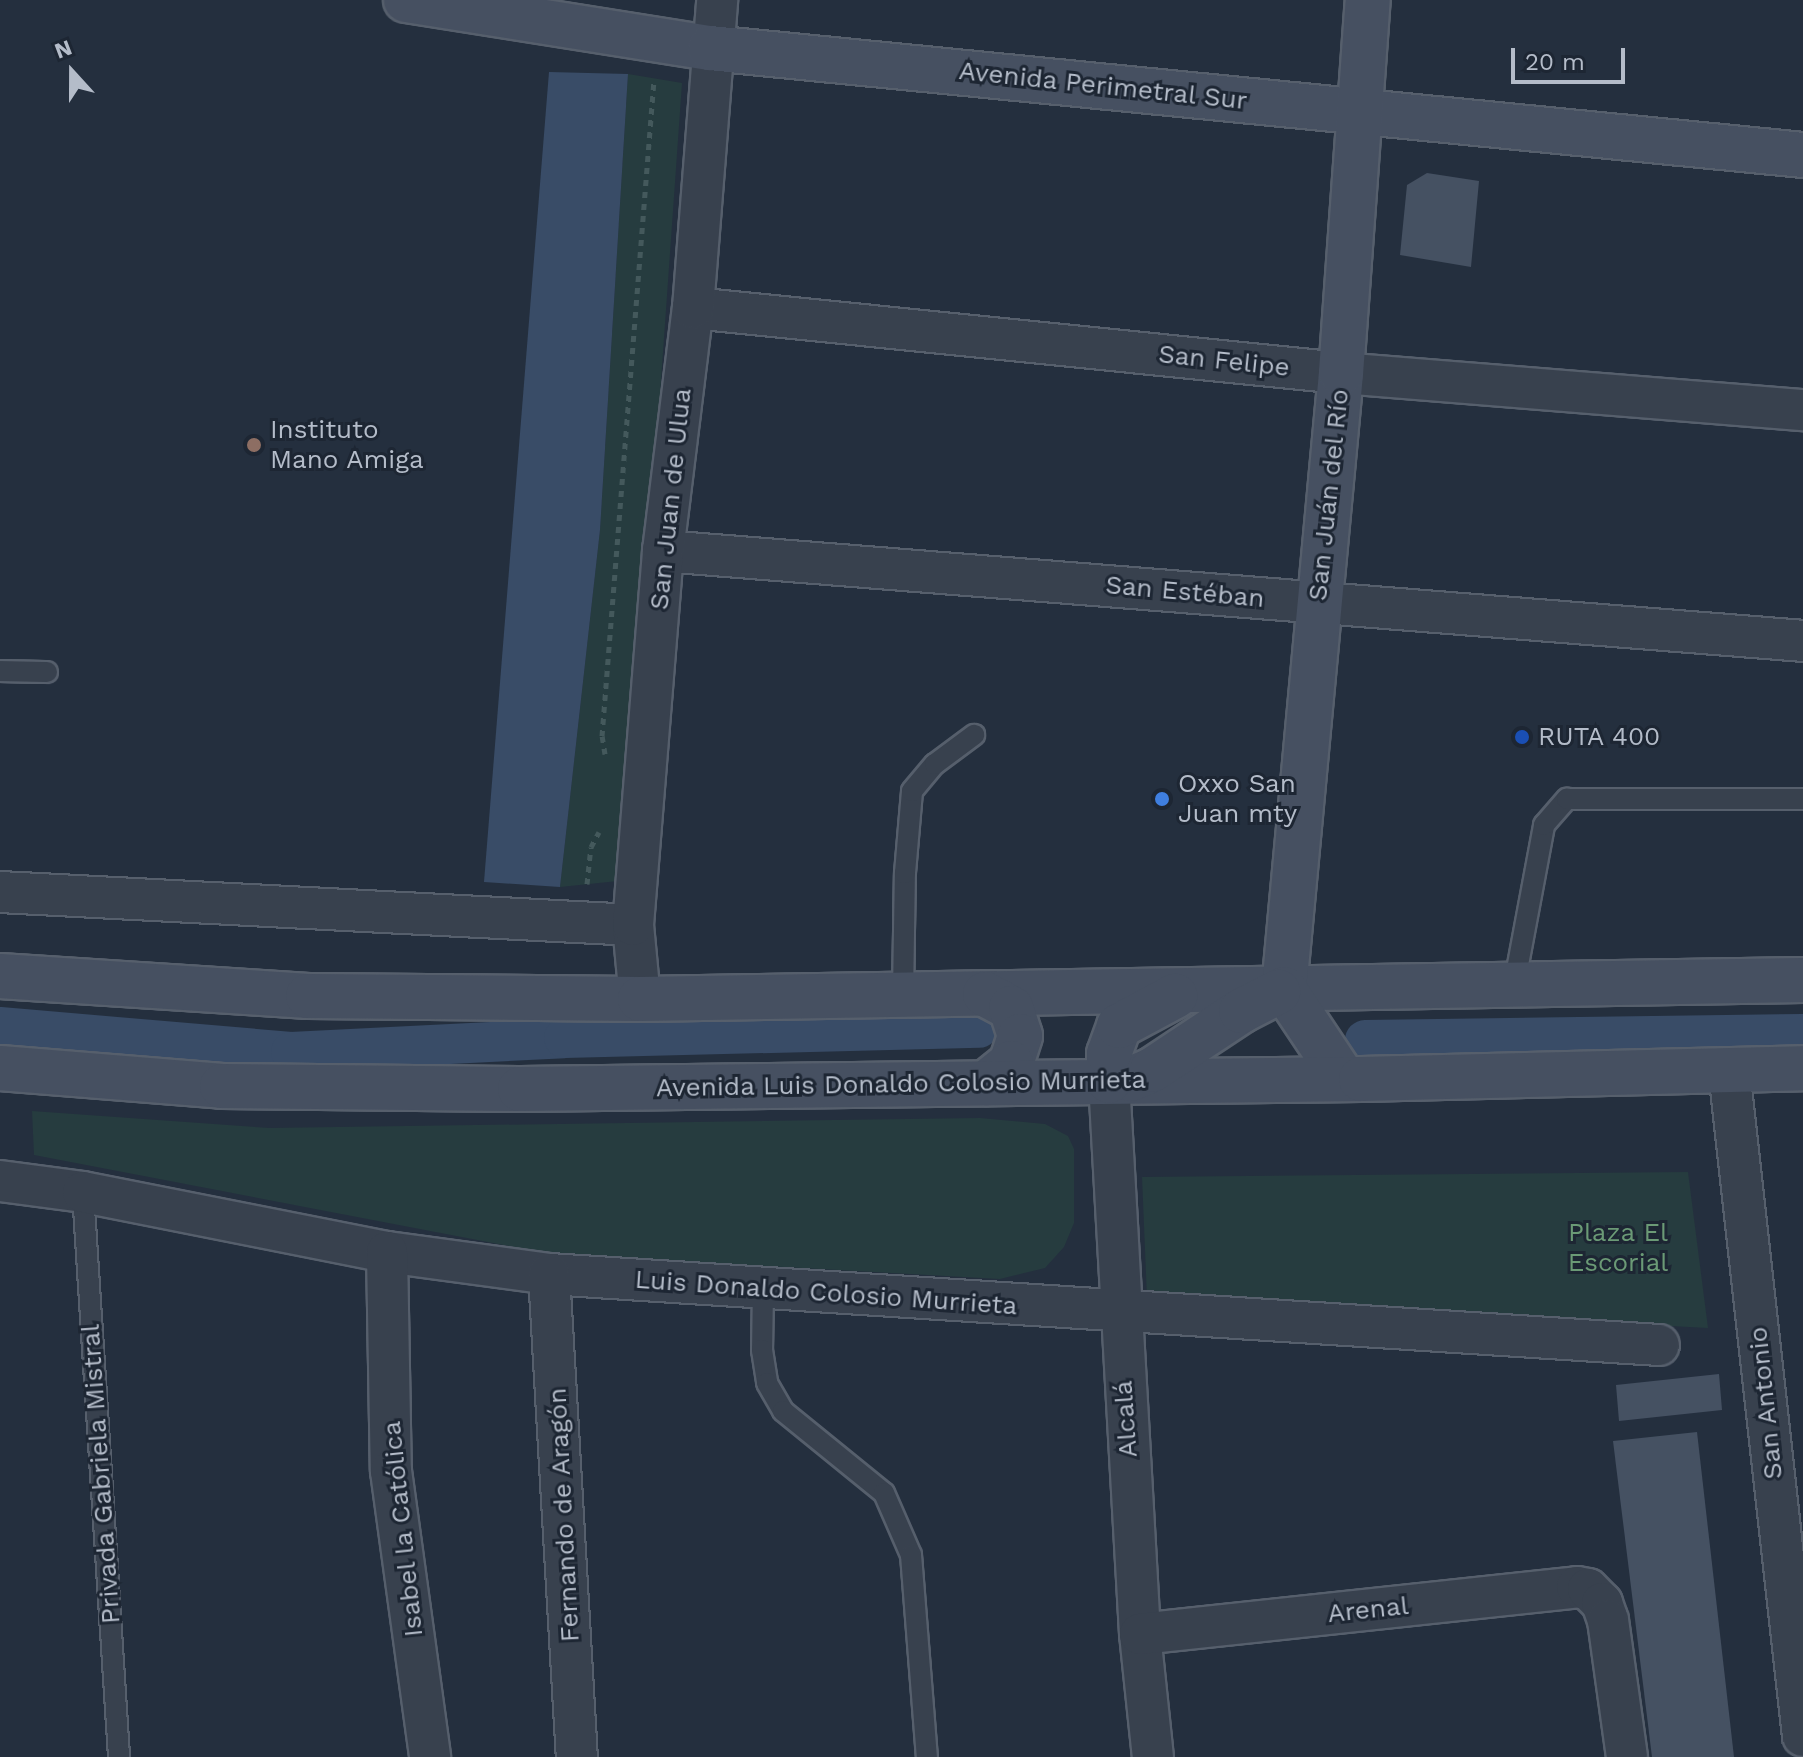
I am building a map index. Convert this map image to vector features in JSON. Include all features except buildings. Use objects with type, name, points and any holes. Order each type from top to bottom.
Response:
[{"type":"main road","name":"Avenida Perimetral Sur","points":[[406,0],[710,48],[1803,155]]},
{"type":"main road","name":"San Juán del Río","points":[[1284,989],[1317,603],[1341,373],[1368,0]]},
{"type":"main road","points":[[0,976],[308,996],[640,999],[1803,980]]},
{"type":"main road","points":[[1284,989],[1344,1079]]},
{"type":"main road","points":[[1189,991],[1119,1026],[1109,1054],[1117,1081],[1152,1070],[1241,1011],[1284,989]]},
{"type":"main road","points":[[985,994],[1011,1008],[1020,1036],[1011,1063],[986,1083]]},
{"type":"main road","name":"Avenida Luis Donaldo Colosio Murrieta","points":[[0,1068],[222,1086],[520,1089],[1344,1079],[1803,1068]]},
{"type":"street","name":"San Juan de Ulua","points":[[640,999],[633,925],[663,551],[693,308],[710,48],[717,0]]},
{"type":"street","name":"San Felipe","points":[[693,308],[1341,373],[1803,410]]},
{"type":"street","name":"San Estéban","points":[[663,551],[1803,641]]},
{"type":"street","points":[[0,892],[633,925]]},
{"type":"street","name":"San Antonio","points":[[1729,1070],[1803,1736]]},
{"type":"street","name":"Alcalá","points":[[1117,1081],[1119,1313],[1140,1634],[1153,1757]]},
{"type":"street","name":"Luis Donaldo Colosio Murrieta","points":[[0,1181],[83,1192],[387,1252],[549,1274],[1119,1313],[1659,1345]]},
{"type":"street","name":"Isabel la Católica","points":[[387,1252],[391,1471],[430,1757]]},
{"type":"street","name":"Fernando de Aragón","points":[[549,1274],[577,1757]]},
{"type":"street","name":"Arenal","points":[[1140,1634],[1577,1587],[1596,1594],[1608,1620],[1627,1757]]},
{"type":"lane","points":[[0,671],[47,672]]},
{"type":"lane","points":[[903,995],[905,873],[912,791],[935,764],[974,735]]},
{"type":"lane","points":[[1514,986],[1544,825],[1567,799],[1803,799]]},
{"type":"lane","name":"Privada Gabriela Mistral","points":[[83,1192],[119,1757]]},
{"type":"lane","points":[[763,1289],[762,1350],[767,1383],[783,1411],[884,1493],[911,1555],[927,1757]]},
{"type":"path","points":[[607,763],[602,736],[657,40]]},
{"type":"path","points":[[583,924],[591,847],[602,826]]},
{"type":"green space","points":[[628,74],[682,83],[640,678],[618,881],[560,887],[600,530]]},
{"type":"green space","points":[[32,1111],[269,1128],[980,1118],[1045,1124],[1068,1136],[1074,1149],[1074,1223],[1064,1247],[1045,1268],[1000,1279],[550,1254],[34,1155]]},
{"type":"green space","name":"Plaza El Escorial","points":[[1688,1172],[1708,1328],[1147,1298],[1142,1177]]},
{"type":"water","points":[[549,72],[628,74],[600,530],[560,887],[484,882]]},
{"type":"waterway","points":[[0,1027],[291,1052],[564,1038],[979,1028]]},
{"type":"waterway","points":[[1365,1040],[1803,1034]]},
{"type":"place","name":"Instituto Mano Amiga","points":[[254,445]]},
{"type":"place","name":"RUTA 400","points":[[1522,737]]},
{"type":"place","name":"Oxxo San Juan mty","points":[[1162,799]]}]
